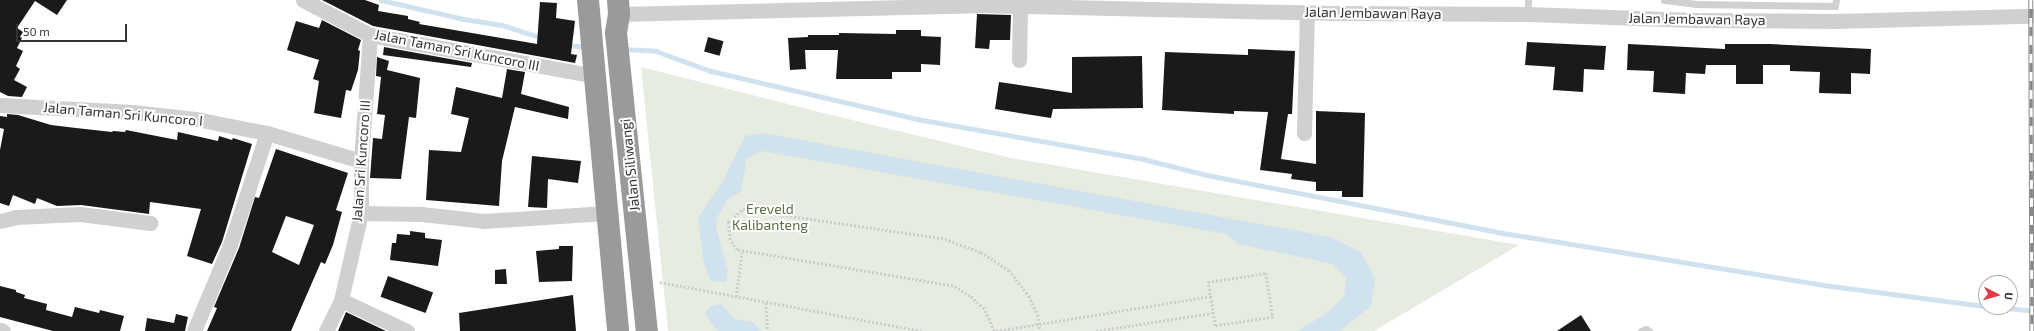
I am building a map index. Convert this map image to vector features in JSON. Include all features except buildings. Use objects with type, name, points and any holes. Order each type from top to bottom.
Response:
[{"type":"highway","name":"Jalan Siliwangi","points":[[588,0],[606,213],[618,331]]},
{"type":"highway","name":"Jalan Siliwangi","points":[[618,16],[619,60],[647,331]]},
{"type":"street","name":"Jalan Taman Sri Kuncoro III","points":[[303,0],[370,35],[594,67]]},
{"type":"street","name":"Jalan Jembawan Raya","points":[[618,16],[978,3],[1020,6],[1186,5],[1307,12],[1528,7],[1694,20],[1836,9],[2032,17]]},
{"type":"street","points":[[1019,60],[1020,6]]},
{"type":"street","points":[[1304,132],[1307,12]]},
{"type":"street","name":"Jalan Sri Kuncoro III","points":[[326,331],[341,300],[361,213],[361,161],[370,35]]},
{"type":"street","name":"Jalan Taman Sri Kuncoro I","points":[[0,105],[133,112],[196,119],[267,133],[361,161]]},
{"type":"street","points":[[194,331],[230,245],[267,133]]},
{"type":"street","points":[[361,213],[421,214],[484,221],[606,213]]},
{"type":"street","points":[[0,221],[16,217],[80,214],[150,223]]},
{"type":"street","points":[[341,300],[407,331]]},
{"type":"lane","points":[[1664,0],[1695,4],[1836,9]]},
{"type":"lane","points":[[1694,20],[1695,4]]},
{"type":"lane","points":[[1641,331],[1649,331]]},
{"type":"path","points":[[1040,331],[1039,324],[1038,315],[1029,296],[1009,270],[981,252],[944,239],[743,209],[728,222],[730,240],[737,250],[742,252],[953,286],[970,296],[984,310],[995,331],[1039,324],[1211,296]]},
{"type":"path","points":[[736,297],[742,252]]},
{"type":"path","points":[[1266,273],[1273,317],[1215,326],[1212,313],[1208,282],[1266,273]]},
{"type":"path","points":[[641,278],[766,303],[921,331]]},
{"type":"path","points":[[766,303],[768,331]]},
{"type":"path","points":[[1096,331],[1212,313]]},
{"type":"green space","name":"Ereveld Kalibanteng","points":[[641,67],[827,114],[1011,158],[1519,245],[1374,331],[668,331]]},
{"type":"water","points":[[763,133],[1331,237],[1361,252],[1375,278],[1371,306],[1340,331],[1297,331],[1324,315],[1344,297],[1346,278],[1333,264],[1238,244],[1226,234],[763,151],[747,158],[741,191],[727,200],[717,218],[716,228],[728,271],[726,282],[710,281],[703,258],[698,217],[723,181],[745,136]]},
{"type":"water","points":[[721,304],[735,319],[753,322],[760,331],[719,331],[714,327],[705,313],[711,306]]},
{"type":"waterway","points":[[381,0],[464,19],[502,25],[543,38]]},
{"type":"waterway","points":[[567,45],[586,47]]},
{"type":"waterway","points":[[623,49],[656,51],[711,71],[917,119],[1143,159],[1207,175],[1497,232],[1831,286],[1978,305]]},
{"type":"waterway","points":[[2018,309],[2034,311]]},
{"type":"railway","points":[[2031,0],[2032,331]]}]
